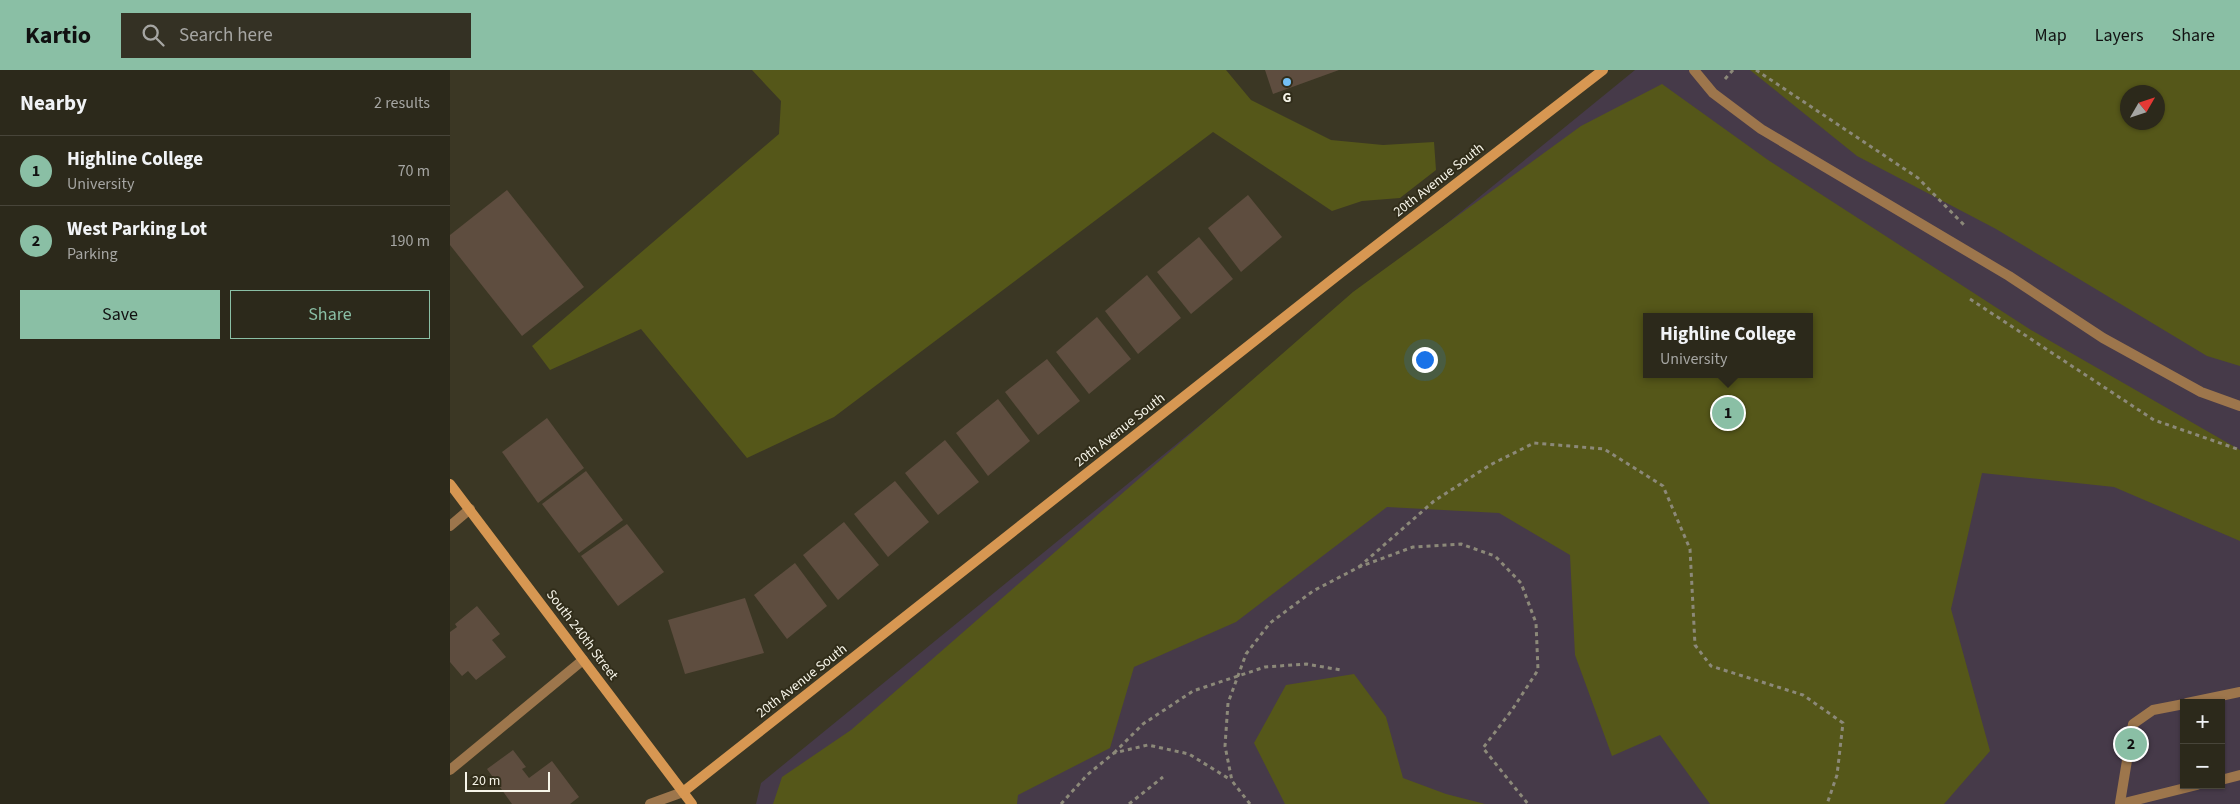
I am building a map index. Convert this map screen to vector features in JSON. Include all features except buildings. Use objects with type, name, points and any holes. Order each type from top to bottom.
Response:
[{"type":"street","name":"20th Avenue South","points":[[650,804],[683,792],[1338,275],[1603,70]]},
{"type":"street","points":[[1694,70],[1712,93],[1761,129],[2009,276],[2103,338],[2201,392],[2240,406]]},
{"type":"street","name":"South 240th Street","points":[[450,484],[692,804]]},
{"type":"street","points":[[450,526],[470,509]]},
{"type":"street","points":[[450,770],[583,660]]},
{"type":"street","points":[[2207,699],[2240,692]]},
{"type":"street","points":[[2180,705],[2153,710],[2133,724],[2120,804],[2181,789]]},
{"type":"street","points":[[2225,779],[2240,775]]},
{"type":"path","points":[[1756,70],[1918,178],[1970,230]]},
{"type":"path","points":[[1970,299],[2154,420],[2240,450]]},
{"type":"path","points":[[1358,567],[1434,501],[1490,465],[1534,443],[1604,450],[1663,486],[1690,549],[1694,645],[1711,666],[1804,695],[1842,723],[1836,775],[1827,804]]},
{"type":"path","points":[[1232,781],[1225,746],[1228,703],[1246,654],[1270,623],[1313,591],[1358,567],[1413,547],[1460,544],[1495,556],[1521,583],[1536,623],[1538,670],[1484,748],[1528,804]]},
{"type":"path","points":[[1061,804],[1087,776],[1114,754],[1143,724],[1193,691],[1265,668],[1306,664],[1341,670]]},
{"type":"path","points":[[1114,754],[1148,745],[1189,754],[1232,781],[1250,804]]},
{"type":"path","points":[[1128,804],[1163,777]]},
{"type":"shaded area","points":[[752,70],[1226,70],[1251,100],[1331,140],[1383,145],[1434,142],[1436,170],[1400,198],[1362,201],[1332,211],[1213,132],[834,417],[747,458],[641,329],[550,370],[532,346],[779,134],[781,101]]},
{"type":"shaded area","points":[[1635,70],[2205,70],[2240,113],[2240,804],[756,804],[761,783]]},
{"type":"shaded area","points":[[1750,70],[2240,70],[2240,366],[2207,356],[1996,229],[1857,156]]},
{"type":"shaded area","points":[[1662,84],[1768,160],[2031,330],[2240,450],[2240,541],[2114,487],[1982,473],[1951,609],[1990,751],[1944,804],[1710,804],[1660,735],[1612,756],[1575,655],[1570,555],[1499,513],[1387,507],[1236,622],[1134,667],[1110,748],[1018,795],[1017,804],[773,804],[782,777],[851,730],[1353,292],[1581,126]]},
{"type":"shaded area","points":[[1354,674],[1386,717],[1403,778],[1446,794],[1485,804],[1285,804],[1254,743],[1286,685]]},
{"type":"place","name":"G","points":[[1287,82]]},
{"type":"place","name":"Highline College","points":[[1728,413]]},
{"type":"place","name":"West Parking Lot","points":[[2131,744]]}]
